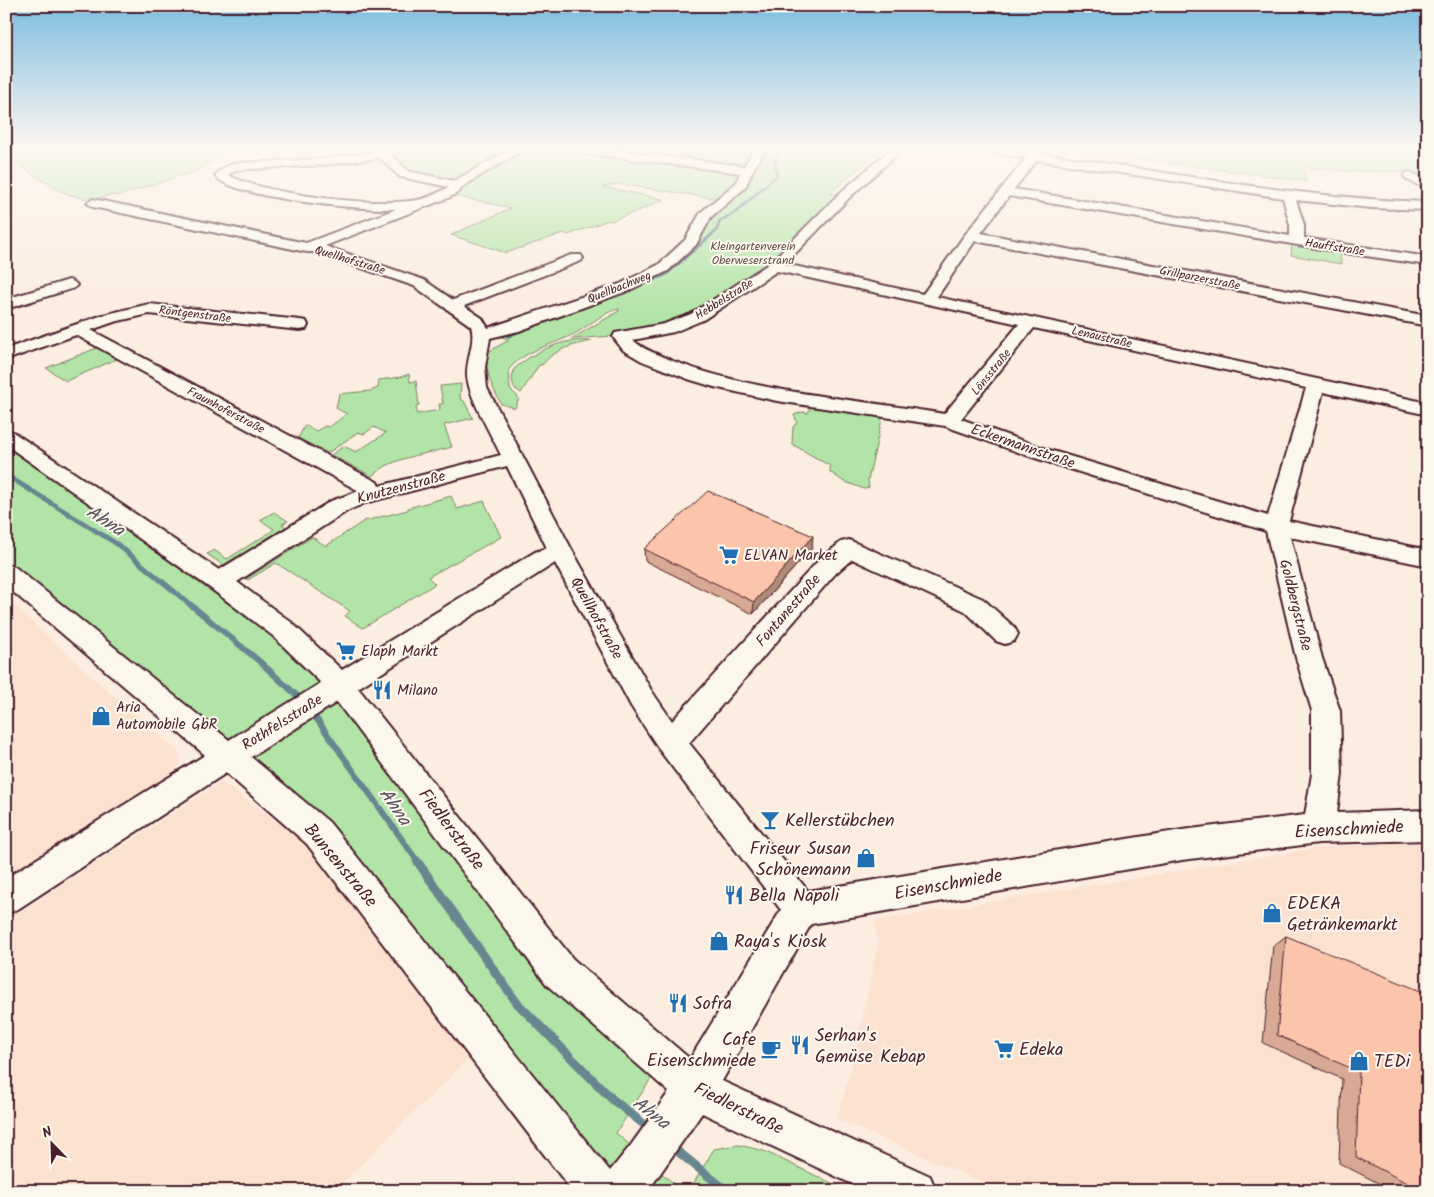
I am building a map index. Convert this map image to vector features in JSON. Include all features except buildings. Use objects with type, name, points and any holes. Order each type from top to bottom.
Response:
[{"type":"street","name":"Quellhofstraße","points":[[97,204],[307,248],[316,248],[419,283],[476,321],[481,328],[482,335],[475,376],[478,388],[561,552],[641,698],[671,743],[802,909]]},
{"type":"street","points":[[342,204],[368,206],[422,204]]},
{"type":"street","points":[[307,248],[422,204]]},
{"type":"street","name":"Quellbachweg","points":[[482,335],[505,330],[625,287],[663,268],[691,242],[706,215],[719,204]]},
{"type":"street","name":"Hebbelstraße","points":[[621,337],[668,328],[697,317],[775,266],[836,204]]},
{"type":"street","points":[[927,299],[998,204]]},
{"type":"street","name":"Hauffstraße","points":[[1079,204],[1428,261]]},
{"type":"street","points":[[1291,204],[1297,225],[1297,240]]},
{"type":"street","points":[[1370,204],[1428,206]]},
{"type":"street","name":"Grillparzerstraße","points":[[972,236],[1428,321]]},
{"type":"street","points":[[453,305],[576,258]]},
{"type":"street","name":"Lenaustraße","points":[[775,266],[1428,410]]},
{"type":"street","points":[[6,304],[69,285]]},
{"type":"street","name":"Röntgenstraße","points":[[6,355],[126,313],[159,309],[300,325]]},
{"type":"street","name":"Lönsstraße","points":[[949,421],[1031,321]]},
{"type":"street","name":"Fraunhoferstraße","points":[[77,329],[369,487],[372,494]]},
{"type":"street","name":"Eckermannstraße","points":[[621,337],[629,346],[648,357],[721,383],[777,395],[893,410],[949,421],[1039,453],[1276,526],[1428,558]]},
{"type":"street","name":"Goldbergstraße","points":[[1316,385],[1276,526],[1309,658],[1326,711],[1327,774],[1320,828]]},
{"type":"street","name":"Fiedlerstraße","points":[[6,436],[219,582],[282,629],[334,690],[560,972],[690,1097],[915,1191]]},
{"type":"street","name":"Knutzenstraße","points":[[219,582],[339,506],[372,494],[513,458]]},
{"type":"street","name":"Fontanestraße","points":[[671,743],[826,568],[849,548],[974,605],[1005,634]]},
{"type":"street","name":"Rothfelsstraße","points":[[6,897],[544,558],[561,552]]},
{"type":"street","name":"Bunsenstraße","points":[[6,573],[228,756],[318,833],[599,1191]]},
{"type":"street","name":"Eisenschmiede","points":[[802,909],[1182,845],[1320,828],[1428,825]]},
{"type":"street","points":[[634,1176],[690,1097],[802,909]]},
{"type":"shaded area","points":[[6,598],[112,695],[179,752],[180,763],[175,772],[6,877]]},
{"type":"shaded area","points":[[221,782],[309,843],[473,1054],[334,1191],[6,1191],[6,921]]},
{"type":"shaded area","points":[[1428,842],[1428,1191],[1003,1191],[837,1119],[850,1074],[878,945],[875,921],[1325,847]]},
{"type":"green space","points":[[492,204],[654,204],[611,221],[609,220],[568,235],[564,233],[506,253],[451,235],[511,208]]},
{"type":"green space","name":"Kleingartenverein Oberweserstrand","points":[[724,204],[831,204],[771,265],[692,316],[669,325],[613,336],[571,339],[619,311],[619,309],[598,318],[570,336],[525,356],[509,369],[510,389],[519,398],[515,408],[501,404],[490,379],[487,359],[488,352],[509,340],[502,337],[668,268],[710,216]]},
{"type":"green space","points":[[1292,242],[1340,250],[1341,264],[1291,255]]},
{"type":"green space","points":[[581,340],[592,341],[558,351],[542,365],[539,365],[521,393],[514,388],[512,379],[514,369],[531,356],[561,343]]},
{"type":"green space","points":[[97,348],[117,359],[66,381],[46,368]]},
{"type":"green space","points":[[409,374],[410,382],[416,381],[419,405],[416,406],[417,414],[440,410],[439,404],[443,404],[440,386],[461,384],[460,398],[464,401],[473,418],[444,425],[452,447],[400,460],[381,469],[372,476],[331,455],[344,446],[356,452],[386,433],[374,427],[364,434],[358,432],[328,453],[298,438],[305,425],[316,431],[325,426],[330,426],[347,414],[336,408],[339,394],[370,391],[378,388],[379,380]]},
{"type":"green space","points":[[811,405],[883,415],[868,480],[869,487],[864,489],[843,481],[830,472],[830,466],[792,444],[793,427],[797,422],[794,415],[802,412],[808,413]]},
{"type":"green space","points":[[6,445],[272,635],[320,679],[586,1007],[652,1077],[616,1133],[682,1191],[618,1191],[332,831],[6,562]]},
{"type":"green space","points":[[451,496],[457,509],[484,501],[501,537],[428,577],[435,584],[363,628],[345,616],[350,611],[276,563],[248,580],[246,579],[312,537],[326,546],[364,521],[408,510],[408,508]]},
{"type":"green space","points":[[274,512],[288,521],[282,524],[286,527],[223,565],[207,554],[214,550],[227,559],[269,533],[274,529],[260,520]]},
{"type":"green space","points":[[739,1145],[764,1151],[848,1191],[689,1191],[714,1149]]},
{"type":"waterway","points":[[679,263],[716,231],[720,221],[736,212],[745,204]]},
{"type":"waterway","points":[[628,290],[666,274],[681,261]]},
{"type":"waterway","points":[[508,336],[526,328]]},
{"type":"waterway","name":"Ahna","points":[[6,475],[117,544],[193,607]]},
{"type":"waterway","name":"Ahna","points":[[191,605],[259,661],[304,702]]},
{"type":"waterway","name":"Ahna","points":[[311,711],[418,862]]},
{"type":"waterway","name":"Ahna","points":[[417,861],[517,1003],[612,1099],[650,1129]]},
{"type":"waterway","name":"Ahna","points":[[671,1146],[727,1191]]},
{"type":"place","name":"ELVAN Market","points":[[729,555]]},
{"type":"place","name":"Elaph Markt","points":[[346,651]]},
{"type":"place","name":"Milano","points":[[382,690]]},
{"type":"place","name":"Aria Automobile GbR","points":[[101,716]]},
{"type":"place","name":"Kellerstübchen","points":[[770,820]]},
{"type":"place","name":"Friseur Susan Schönemann","points":[[866,858]]},
{"type":"place","name":"Bella Napoli","points":[[734,895]]},
{"type":"place","name":"EDEKA Getränkemarkt","points":[[1272,913]]},
{"type":"place","name":"Raya's Kiosk","points":[[719,941]]},
{"type":"place","name":"Sofra","points":[[678,1003]]},
{"type":"place","name":"Serhan's Gemüse Kebap","points":[[800,1045]]},
{"type":"place","name":"Cafe Eisenschmiede","points":[[771,1049]]},
{"type":"place","name":"Edeka","points":[[1004,1049]]},
{"type":"place","name":"TEDi","points":[[1359,1061]]}]
